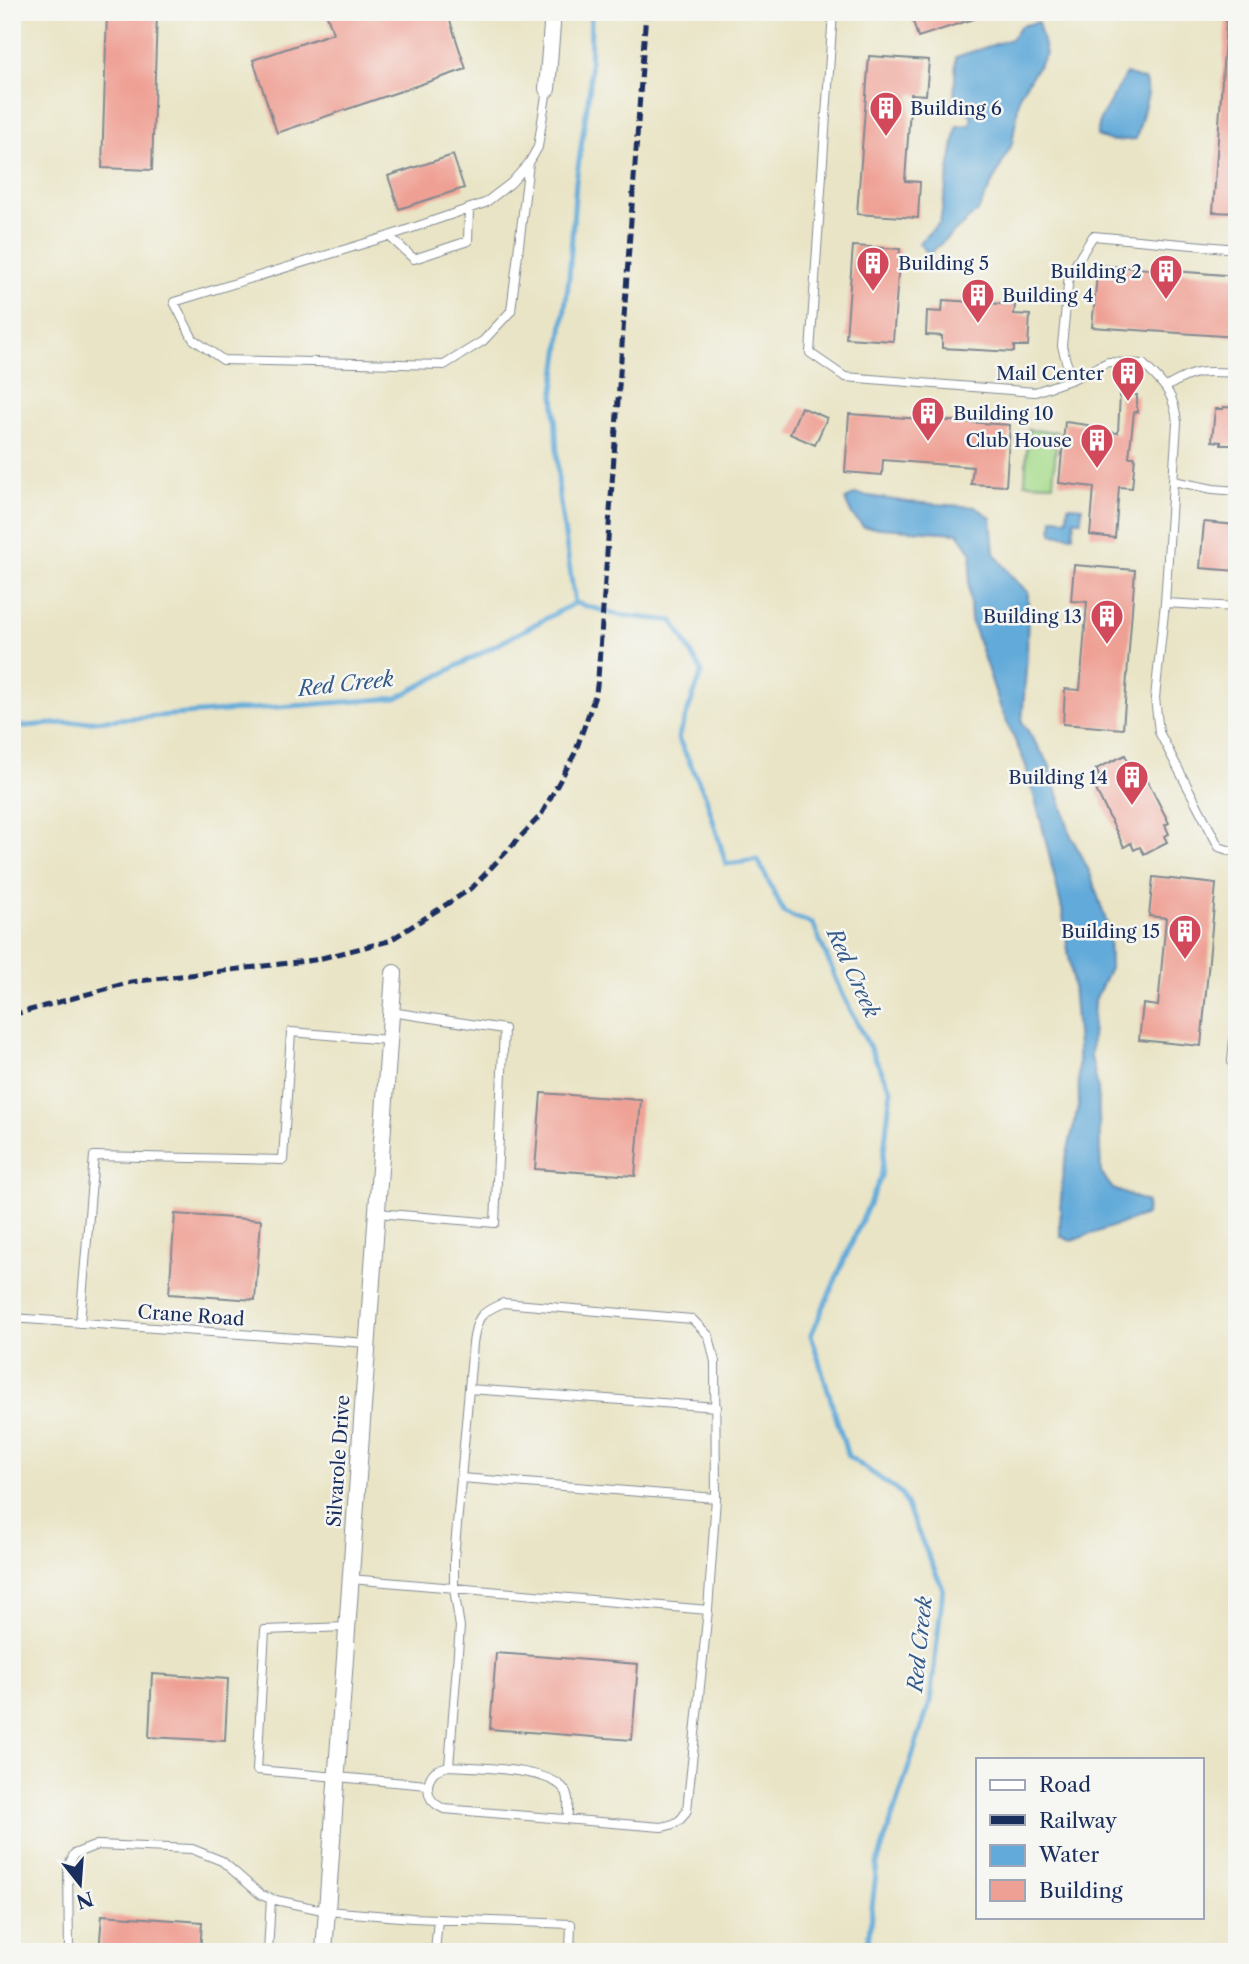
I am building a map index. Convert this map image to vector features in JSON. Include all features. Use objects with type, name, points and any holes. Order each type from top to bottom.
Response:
[{"type":"street","points":[[547,89],[553,12]]},
{"type":"street","name":"Silvarole Drive","points":[[324,1952],[394,973]]},
{"type":"lane","points":[[833,12],[810,353],[845,377],[1035,392],[1073,379],[1108,362],[1143,364],[1166,387],[1172,397],[1177,423],[1165,604],[1155,698],[1159,732],[1219,847],[1237,853]]},
{"type":"lane","points":[[529,163],[511,311],[483,341],[444,365],[223,360],[193,339],[174,302],[389,236],[485,203],[511,183],[529,163],[538,147],[547,89]]},
{"type":"lane","points":[[389,236],[414,259],[468,241],[470,209]]},
{"type":"lane","points":[[1073,379],[1062,346],[1069,275],[1093,236],[1237,249]]},
{"type":"lane","points":[[1166,387],[1195,372],[1237,373]]},
{"type":"lane","points":[[1173,481],[1237,491]]},
{"type":"lane","points":[[1165,604],[1237,607]]},
{"type":"lane","points":[[1237,1005],[1231,1062],[1237,1075]]},
{"type":"lane","points":[[377,1213],[495,1223],[505,1028],[391,1012]]},
{"type":"lane","points":[[80,1323],[94,1156],[283,1160],[291,1032],[388,1040]]},
{"type":"lane","points":[[449,1766],[460,1627],[454,1589],[454,1559],[476,1325],[486,1310],[503,1303],[692,1319],[709,1336],[715,1362],[716,1498],[708,1610],[687,1810],[682,1819],[672,1826],[661,1827],[444,1809],[433,1803],[428,1794],[430,1776],[437,1769],[449,1766],[529,1772],[552,1780],[566,1791],[569,1805],[567,1819]]},
{"type":"lane","name":"Crane Road","points":[[12,1318],[368,1343]]},
{"type":"lane","points":[[469,1389],[717,1407]]},
{"type":"lane","points":[[461,1478],[716,1498]]},
{"type":"lane","points":[[351,1579],[708,1610]]},
{"type":"lane","points":[[347,1627],[265,1630],[257,1770],[428,1785]]},
{"type":"lane","points":[[69,1952],[68,1867],[74,1854],[97,1845],[192,1849],[222,1861],[261,1895],[327,1911],[571,1924],[570,1952]]},
{"type":"lane","points":[[268,1952],[271,1899]]},
{"type":"lane","points":[[435,1952],[438,1919]]},
{"type":"green space","points":[[1028,430],[1057,432],[1053,484],[1025,483]]},
{"type":"water","points":[[1038,22],[1046,54],[1020,94],[1012,144],[978,211],[929,254],[919,243],[940,222],[957,126],[970,125],[972,116],[954,101],[956,57],[1011,39],[1021,26]]},
{"type":"water","points":[[1126,74],[1145,80],[1148,94],[1136,139],[1111,141],[1097,136],[1100,119]]},
{"type":"water","points":[[855,494],[908,502],[976,507],[991,518],[994,553],[1013,578],[1028,592],[1022,722],[1049,764],[1071,836],[1090,873],[1109,930],[1110,968],[1094,1002],[1091,1057],[1098,1088],[1101,1173],[1113,1189],[1147,1202],[1146,1215],[1071,1241],[1060,1236],[1060,1212],[1063,1171],[1079,1103],[1073,984],[1062,909],[1025,763],[1001,709],[971,620],[969,585],[972,553],[958,533],[864,527],[852,515],[845,500]]},
{"type":"water","points":[[1068,506],[1082,507],[1081,520],[1074,520],[1073,536],[1052,534],[1053,518],[1067,519]]},
{"type":"building","points":[[107,12],[157,12],[152,170],[102,168]]},
{"type":"building","points":[[326,12],[447,12],[466,69],[277,133],[253,60],[333,33]]},
{"type":"building","points":[[910,12],[986,12],[986,15],[918,37]]},
{"type":"building","points":[[1226,21],[1237,21],[1237,213],[1213,212]]},
{"type":"building","name":"Building 6","points":[[869,56],[929,60],[926,95],[911,94],[905,181],[920,182],[918,218],[857,214]]},
{"type":"building","points":[[453,155],[464,188],[399,209],[388,176]]},
{"type":"building","name":"Building 5","points":[[853,246],[900,249],[893,341],[846,338]]},
{"type":"building","name":"Building 2","points":[[1098,265],[1237,276],[1237,337],[1092,327]]},
{"type":"building","name":"Building 4","points":[[943,300],[1015,305],[1014,314],[1030,315],[1028,346],[1014,346],[1014,352],[942,348],[942,336],[926,335],[927,311],[942,312]]},
{"type":"building","name":"Club House","points":[[1120,394],[1137,395],[1137,412],[1134,412],[1129,457],[1135,457],[1132,488],[1119,487],[1115,538],[1090,535],[1094,487],[1059,483],[1065,422],[1088,425],[1087,430],[1118,433]]},
{"type":"building","points":[[801,407],[827,418],[815,445],[790,434]]},
{"type":"building","points":[[1237,408],[1237,445],[1221,445],[1221,442],[1212,441],[1215,409]]},
{"type":"building","name":"Building 10","points":[[849,414],[1010,425],[1006,486],[971,484],[973,467],[883,460],[882,475],[845,472]]},
{"type":"building","points":[[1204,522],[1237,525],[1237,571],[1200,568]]},
{"type":"building","name":"Building 13","points":[[1074,565],[1135,570],[1123,729],[1063,724],[1065,689],[1080,690],[1087,602],[1071,601]]},
{"type":"building","name":"Building 14","points":[[1125,755],[1129,763],[1133,762],[1136,768],[1140,766],[1169,823],[1165,825],[1169,834],[1164,836],[1167,842],[1144,854],[1140,847],[1134,850],[1131,843],[1124,847],[1096,790],[1101,788],[1096,769]]},
{"type":"building","name":"Building 15","points":[[1153,877],[1216,884],[1201,1046],[1139,1040],[1143,1004],[1158,1006],[1166,918],[1149,916]]},
{"type":"building","points":[[541,1093],[641,1100],[635,1176],[535,1169]]},
{"type":"building","points":[[175,1214],[261,1220],[255,1300],[169,1294]]},
{"type":"building","points":[[496,1653],[638,1664],[632,1740],[490,1729]]},
{"type":"building","points":[[152,1674],[228,1679],[225,1741],[149,1737]]},
{"type":"building","points":[[102,1915],[202,1922],[200,1952],[99,1952]]},
{"type":"waterway","points":[[575,603],[559,496],[554,390],[569,278],[576,181],[590,86],[591,12]]},
{"type":"waterway","name":"Red Creek","points":[[12,727],[397,698],[575,603],[619,615],[673,621],[702,672],[678,738],[706,797],[726,864],[758,860],[784,913],[813,924],[843,995],[891,1090],[881,1177],[811,1335],[848,1456],[901,1493],[943,1589],[930,1702],[877,1864],[867,1952]]},
{"type":"railway","points":[[12,1015],[131,982],[314,960],[389,941],[472,888],[541,815],[575,753],[596,693],[598,678],[646,12]]},
{"type":"place","name":"Building 6","points":[[886,138]]},
{"type":"place","name":"Building 5","points":[[873,293]]},
{"type":"place","name":"Building 2","points":[[1166,301]]},
{"type":"place","name":"Building 4","points":[[978,325]]},
{"type":"place","name":"Mail Center","points":[[1128,403]]},
{"type":"place","name":"Building 10","points":[[928,443]]},
{"type":"place","name":"Club House","points":[[1097,470]]},
{"type":"place","name":"Building 13","points":[[1107,646]]},
{"type":"place","name":"Building 14","points":[[1132,807]]},
{"type":"place","name":"Building 15","points":[[1185,961]]}]
